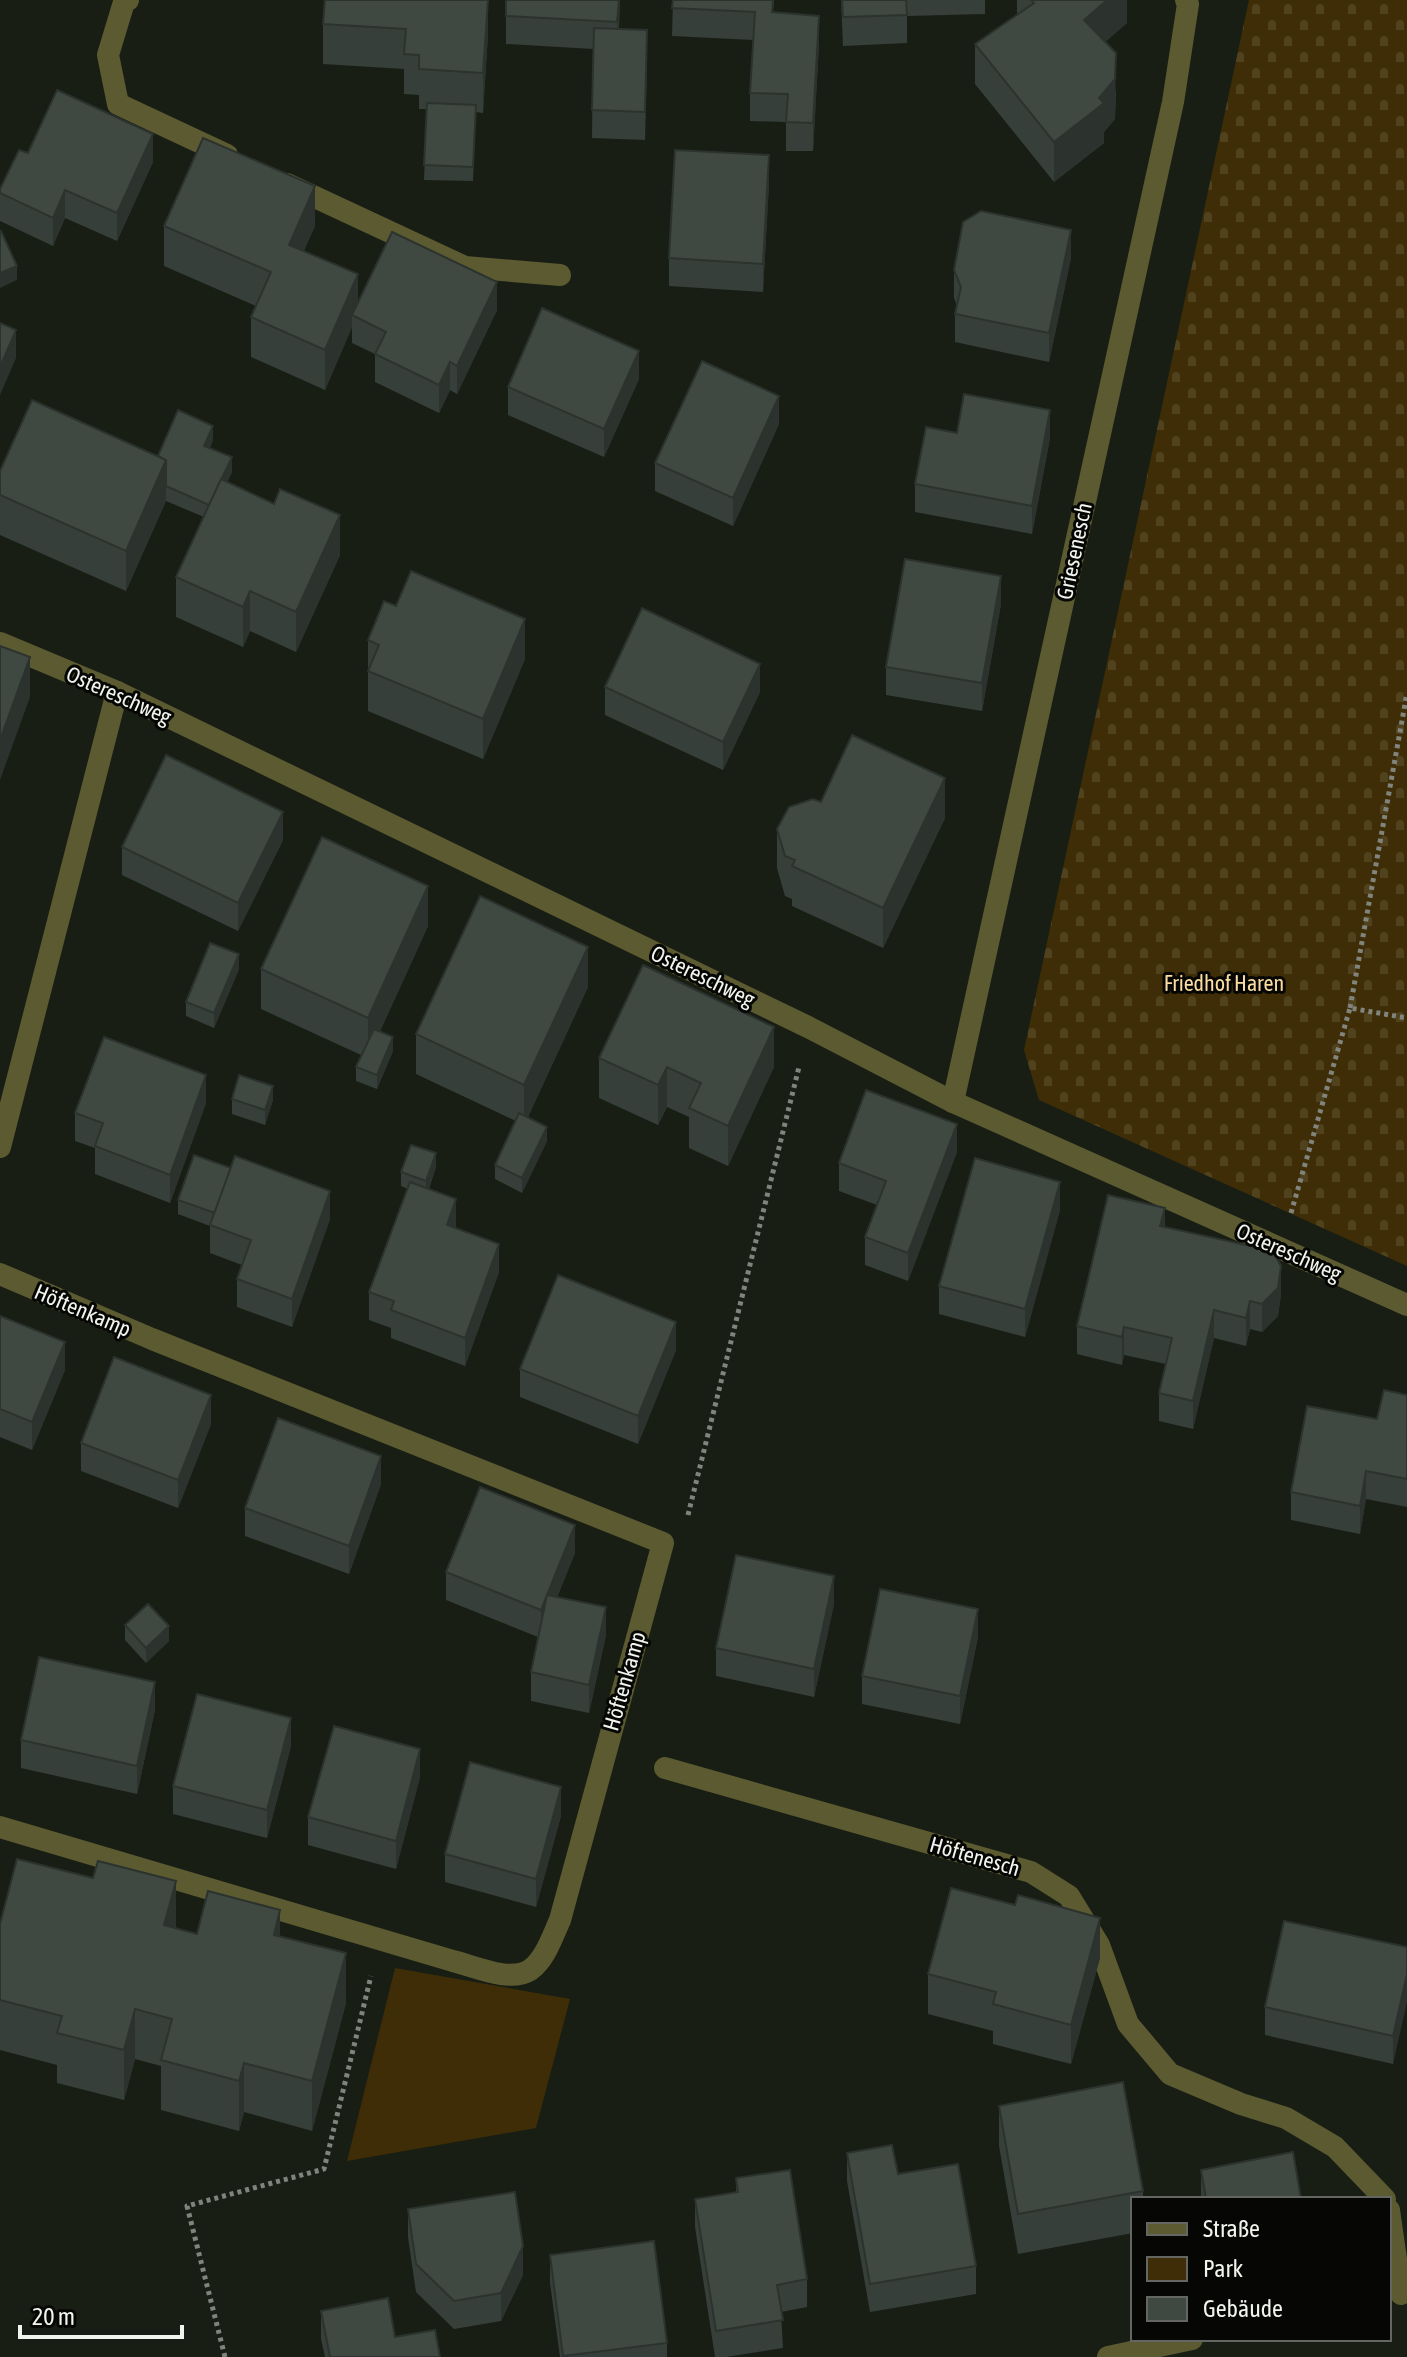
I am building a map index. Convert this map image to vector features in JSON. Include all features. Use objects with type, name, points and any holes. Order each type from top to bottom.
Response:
[{"type":"street","points":[[128,0],[124,2],[108,55],[118,104],[243,163]]},
{"type":"street","name":"Griesenesch","points":[[953,1102],[1173,102],[1188,4],[1186,0]]},
{"type":"street","points":[[271,176],[465,267],[560,275]]},
{"type":"street","name":"Ostereschweg","points":[[0,643],[117,692],[808,1027],[953,1102],[1407,1305]]},
{"type":"street","points":[[0,1147],[117,692]]},
{"type":"street","name":"Höftenkamp","points":[[0,1274],[167,1345],[663,1543],[560,1920],[544,1953],[530,1970],[510,1975],[380,1940],[0,1827]]},
{"type":"street","name":"Höftenesch","points":[[665,1768],[1031,1872],[1069,1896],[1099,1945],[1128,2024],[1170,2074],[1241,2104],[1286,2118],[1335,2147],[1383,2197]]},
{"type":"street","points":[[1391,2227],[1399,2295]]},
{"type":"street","points":[[1108,2357],[1183,2341]]},
{"type":"path","points":[[1281,1249],[1350,1008],[1407,693]]},
{"type":"path","points":[[1350,1008],[1407,1018]]},
{"type":"path","points":[[663,1543],[685,1527],[808,1027]]},
{"type":"path","points":[[225,2357],[187,2206],[324,2169],[380,1940]]},
{"type":"green space","name":"Friedhof Haren","points":[[1249,0],[1407,0],[1407,1266],[1039,1100],[1024,1050]]},
{"type":"green space","points":[[395,1968],[570,1999],[536,2128],[347,2161]]},
{"type":"building","points":[[325,0],[488,0],[483,73],[419,69],[419,55],[404,54],[406,29],[323,24]]},
{"type":"building","points":[[506,0],[619,0],[617,22],[506,16]]},
{"type":"building","points":[[673,0],[773,0],[772,12],[819,16],[813,123],[786,122],[788,94],[750,93],[755,12],[672,8]]},
{"type":"building","points":[[842,0],[906,0],[907,15],[843,17]]},
{"type":"building","points":[[1031,0],[1107,0],[1084,20],[1116,53],[1115,79],[1099,98],[1104,103],[1054,142],[975,44],[1034,3]]},
{"type":"building","points":[[594,28],[647,30],[645,112],[592,110]]},
{"type":"building","points":[[57,90],[153,134],[117,213],[65,190],[53,218],[0,193],[19,150],[28,153]]},
{"type":"building","points":[[427,103],[476,105],[473,167],[424,165]]},
{"type":"building","points":[[203,138],[315,186],[289,245],[358,274],[325,350],[251,317],[271,272],[164,226]]},
{"type":"building","points":[[675,150],[769,155],[763,264],[669,258]]},
{"type":"building","points":[[981,211],[1071,230],[1049,333],[955,314],[961,287],[954,270],[963,222]]},
{"type":"building","points":[[0,232],[17,266],[0,273]]},
{"type":"building","points":[[392,232],[497,282],[457,366],[450,362],[439,385],[375,354],[386,332],[352,315]]},
{"type":"building","points":[[542,308],[639,351],[604,429],[508,387]]},
{"type":"building","points":[[0,323],[16,330],[0,367]]},
{"type":"building","points":[[702,361],[779,396],[733,498],[655,463]]},
{"type":"building","points":[[964,394],[1050,410],[1032,506],[915,484],[926,427],[957,433]]},
{"type":"building","points":[[32,400],[166,460],[126,551],[0,495],[0,471]]},
{"type":"building","points":[[178,410],[213,426],[204,446],[232,457],[209,505],[166,486],[166,460],[158,456]]},
{"type":"building","points":[[221,479],[274,504],[280,489],[340,515],[296,612],[250,591],[243,607],[176,577]]},
{"type":"building","points":[[905,559],[1001,576],[982,683],[886,667]]},
{"type":"building","points":[[411,571],[525,619],[483,719],[368,671],[379,645],[368,640],[384,601],[396,606]]},
{"type":"building","points":[[642,608],[760,664],[723,742],[605,687]]},
{"type":"building","points":[[0,646],[30,657],[0,740]]},
{"type":"building","points":[[852,735],[945,778],[883,908],[792,866],[795,860],[785,856],[777,829],[789,807],[813,799],[821,802]]},
{"type":"building","points":[[166,755],[283,812],[238,903],[122,847]]},
{"type":"building","points":[[322,837],[428,886],[368,1018],[261,969]]},
{"type":"building","points":[[480,896],[588,947],[524,1085],[416,1034]]},
{"type":"building","points":[[210,943],[239,954],[214,1013],[186,1002]]},
{"type":"building","points":[[643,965],[774,1027],[728,1126],[689,1108],[701,1083],[667,1067],[658,1085],[599,1058]]},
{"type":"building","points":[[374,1029],[393,1037],[377,1075],[356,1067]]},
{"type":"building","points":[[104,1037],[206,1075],[170,1175],[95,1146],[103,1123],[75,1113]]},
{"type":"building","points":[[239,1075],[273,1086],[265,1110],[232,1099]]},
{"type":"building","points":[[866,1090],[957,1124],[908,1253],[865,1237],[886,1181],[839,1163]]},
{"type":"building","points":[[519,1113],[547,1127],[522,1178],[495,1165]]},
{"type":"building","points":[[411,1145],[436,1153],[426,1181],[401,1172]]},
{"type":"building","points":[[194,1155],[231,1168],[215,1213],[178,1200]]},
{"type":"building","points":[[235,1156],[330,1191],[292,1299],[237,1279],[251,1240],[210,1225]]},
{"type":"building","points":[[975,1158],[1060,1182],[1025,1309],[939,1286]]},
{"type":"building","points":[[410,1182],[456,1199],[447,1225],[499,1244],[465,1338],[391,1310],[394,1301],[369,1292]]},
{"type":"building","points":[[1108,1195],[1165,1208],[1160,1226],[1273,1251],[1281,1266],[1278,1288],[1262,1304],[1250,1301],[1246,1318],[1214,1310],[1193,1401],[1159,1393],[1172,1338],[1124,1327],[1122,1337],[1077,1326]]},
{"type":"building","points":[[558,1275],[676,1322],[638,1416],[520,1369]]},
{"type":"building","points":[[0,1316],[65,1342],[32,1422],[0,1409]]},
{"type":"building","points":[[114,1357],[211,1395],[178,1480],[81,1443]]},
{"type":"building","points":[[1384,1390],[1407,1395],[1407,1479],[1366,1471],[1360,1506],[1291,1492],[1307,1406],[1377,1419]]},
{"type":"building","points":[[278,1418],[381,1456],[349,1546],[245,1508]]},
{"type":"building","points":[[480,1487],[575,1525],[541,1610],[446,1572]]},
{"type":"building","points":[[736,1555],[834,1576],[814,1669],[716,1648]]},
{"type":"building","points":[[880,1589],[978,1609],[960,1696],[862,1676]]},
{"type":"building","points":[[547,1595],[606,1607],[589,1685],[531,1672]]},
{"type":"building","points":[[148,1604],[169,1626],[146,1648],[125,1625]]},
{"type":"building","points":[[39,1657],[155,1682],[137,1766],[21,1740]]},
{"type":"building","points":[[197,1694],[291,1718],[267,1810],[173,1786]]},
{"type":"building","points":[[334,1726],[420,1749],[396,1841],[308,1817]]},
{"type":"building","points":[[470,1762],[561,1787],[536,1879],[445,1854]]},
{"type":"building","points":[[17,1859],[93,1878],[98,1861],[176,1881],[164,1925],[197,1934],[208,1891],[280,1910],[274,1935],[346,1953],[312,2081],[244,2063],[239,2081],[161,2060],[172,2019],[135,2009],[124,2050],[57,2033],[62,2016],[0,2000],[0,1924]]},
{"type":"building","points":[[951,1888],[1015,1905],[1018,1895],[1100,1918],[1071,2025],[993,2004],[996,1992],[928,1974]]},
{"type":"building","points":[[1284,1921],[1407,1947],[1407,1974],[1393,2036],[1265,2007]]},
{"type":"building","points":[[1123,2082],[1143,2191],[1018,2214],[999,2106]]},
{"type":"building","points":[[892,2145],[898,2174],[958,2164],[976,2266],[870,2284],[847,2153]]},
{"type":"building","points":[[1293,2152],[1301,2197],[1206,2197],[1201,2170]]},
{"type":"building","points":[[790,2170],[807,2279],[777,2285],[783,2320],[716,2331],[695,2199],[738,2192],[736,2178]]},
{"type":"building","points":[[515,2192],[523,2246],[501,2293],[454,2301],[416,2264],[408,2209]]},
{"type":"building","points":[[654,2241],[667,2343],[563,2356],[550,2255]]},
{"type":"building","points":[[388,2298],[395,2337],[435,2330],[440,2357],[330,2357],[321,2311]]}]
